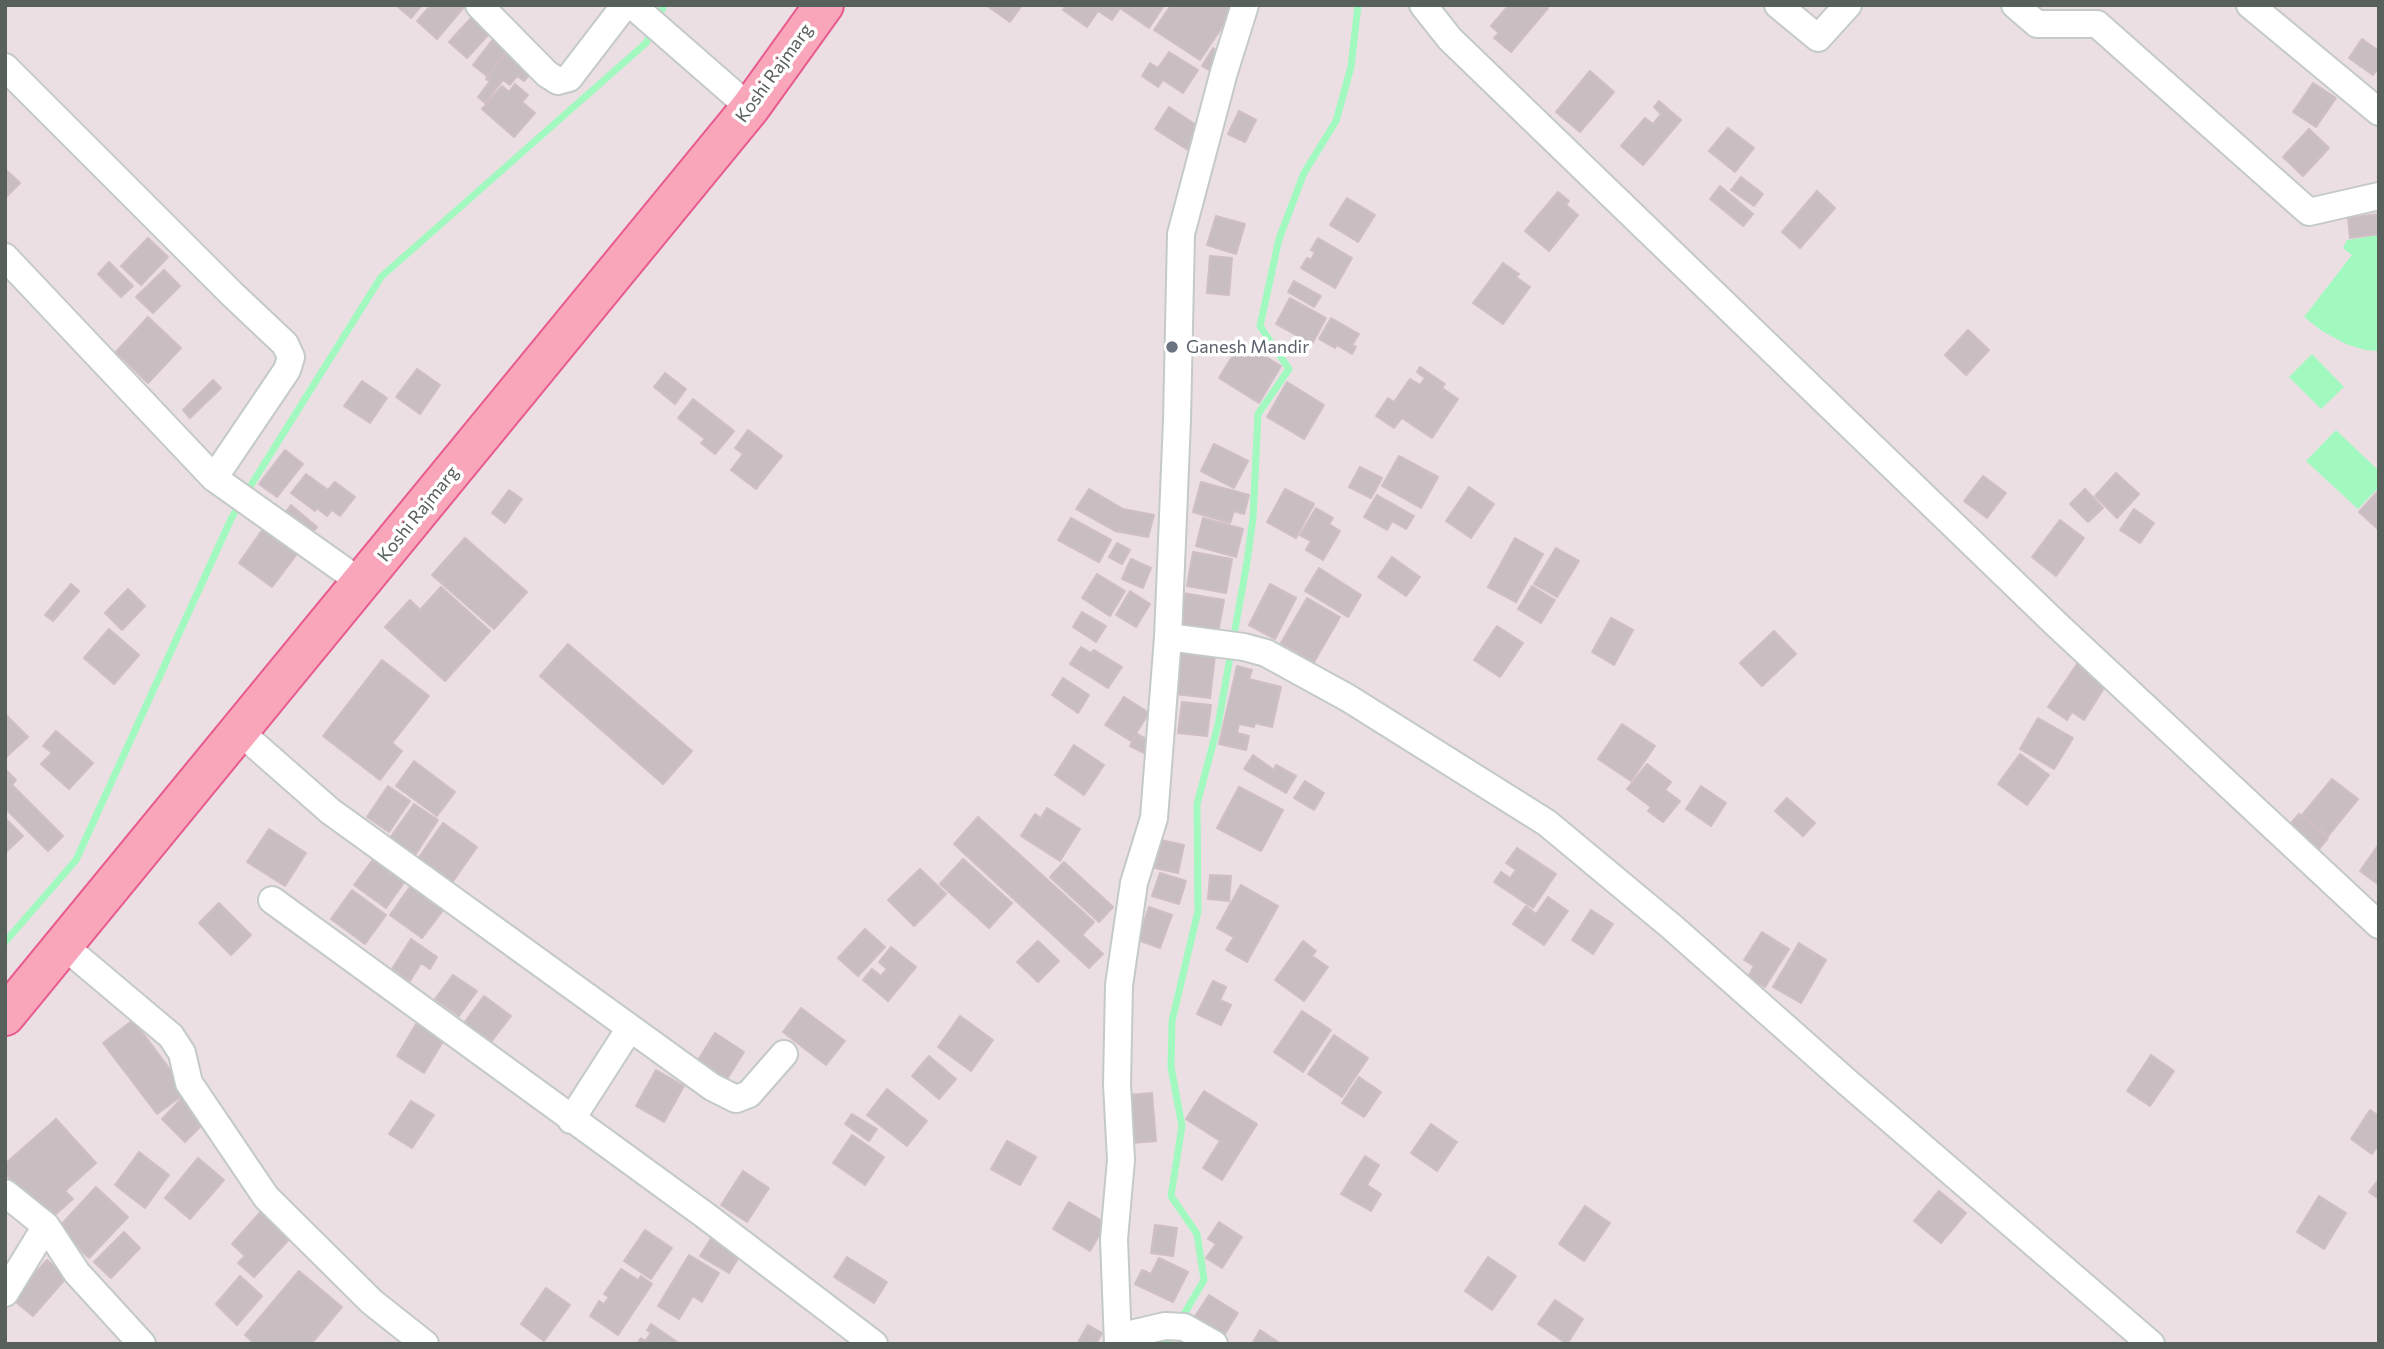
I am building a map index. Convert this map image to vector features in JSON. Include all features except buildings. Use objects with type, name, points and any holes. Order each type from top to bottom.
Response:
[{"type":"main road","name":"Koshi Rajmarg","points":[[5,1016],[750,108],[824,5]]},
{"type":"street","points":[[479,5],[547,74],[558,81],[569,78],[633,8],[750,108]]},
{"type":"street","points":[[1214,1344],[1175,1326],[1118,1340],[1114,1239],[1121,1160],[1117,1084],[1119,985],[1135,883],[1154,818],[1168,638],[1181,234],[1224,72],[1245,5]]},
{"type":"street","points":[[1423,5],[1450,39],[2055,623],[2379,925]]},
{"type":"street","points":[[1778,5],[1818,38],[1847,5]]},
{"type":"street","points":[[2015,5],[2037,24],[2097,24],[2309,212],[2379,196]]},
{"type":"street","points":[[2250,5],[2379,112]]},
{"type":"street","points":[[5,68],[285,344],[291,357],[287,370],[221,483]]},
{"type":"street","points":[[5,257],[221,483],[362,583]]},
{"type":"street","points":[[1168,638],[1244,647],[1266,653],[1348,698],[1547,823],[1672,927],[2151,1344]]},
{"type":"street","points":[[239,731],[330,811],[712,1087],[736,1099],[749,1094],[784,1055]]},
{"type":"street","points":[[272,900],[706,1216],[874,1344]]},
{"type":"street","points":[[63,945],[171,1036],[181,1053],[189,1083],[266,1197],[372,1302],[425,1344]]},
{"type":"street","points":[[571,1119],[630,1028]]},
{"type":"street","points":[[5,1193],[46,1226],[77,1273],[142,1344]]},
{"type":"street","points":[[5,1293],[46,1226]]},
{"type":"shaded area","points":[[2379,235],[2379,351],[2346,344],[2304,317],[2352,255],[2343,248],[2347,240]]},
{"type":"shaded area","points":[[2312,354],[2344,387],[2321,409],[2289,377]]},
{"type":"shaded area","points":[[2336,430],[2379,471],[2379,487],[2358,509],[2306,461]]},
{"type":"waterway","points":[[657,21],[664,5]]},
{"type":"waterway","points":[[1180,1321],[1204,1280],[1197,1234],[1171,1196],[1182,1126],[1171,1067],[1172,1021],[1198,911],[1197,804],[1218,725],[1247,562],[1253,518],[1258,414],[1289,369],[1260,326],[1279,239],[1304,173],[1336,121],[1351,67],[1358,5]]},
{"type":"waterway","points":[[246,493],[381,277],[646,43],[652,31]]},
{"type":"waterway","points":[[5,942],[76,860],[240,504]]},
{"type":"waterway","points":[[1166,1344],[1174,1331]]},
{"type":"place","name":"Ganesh Mandir","points":[[1172,347]]}]
